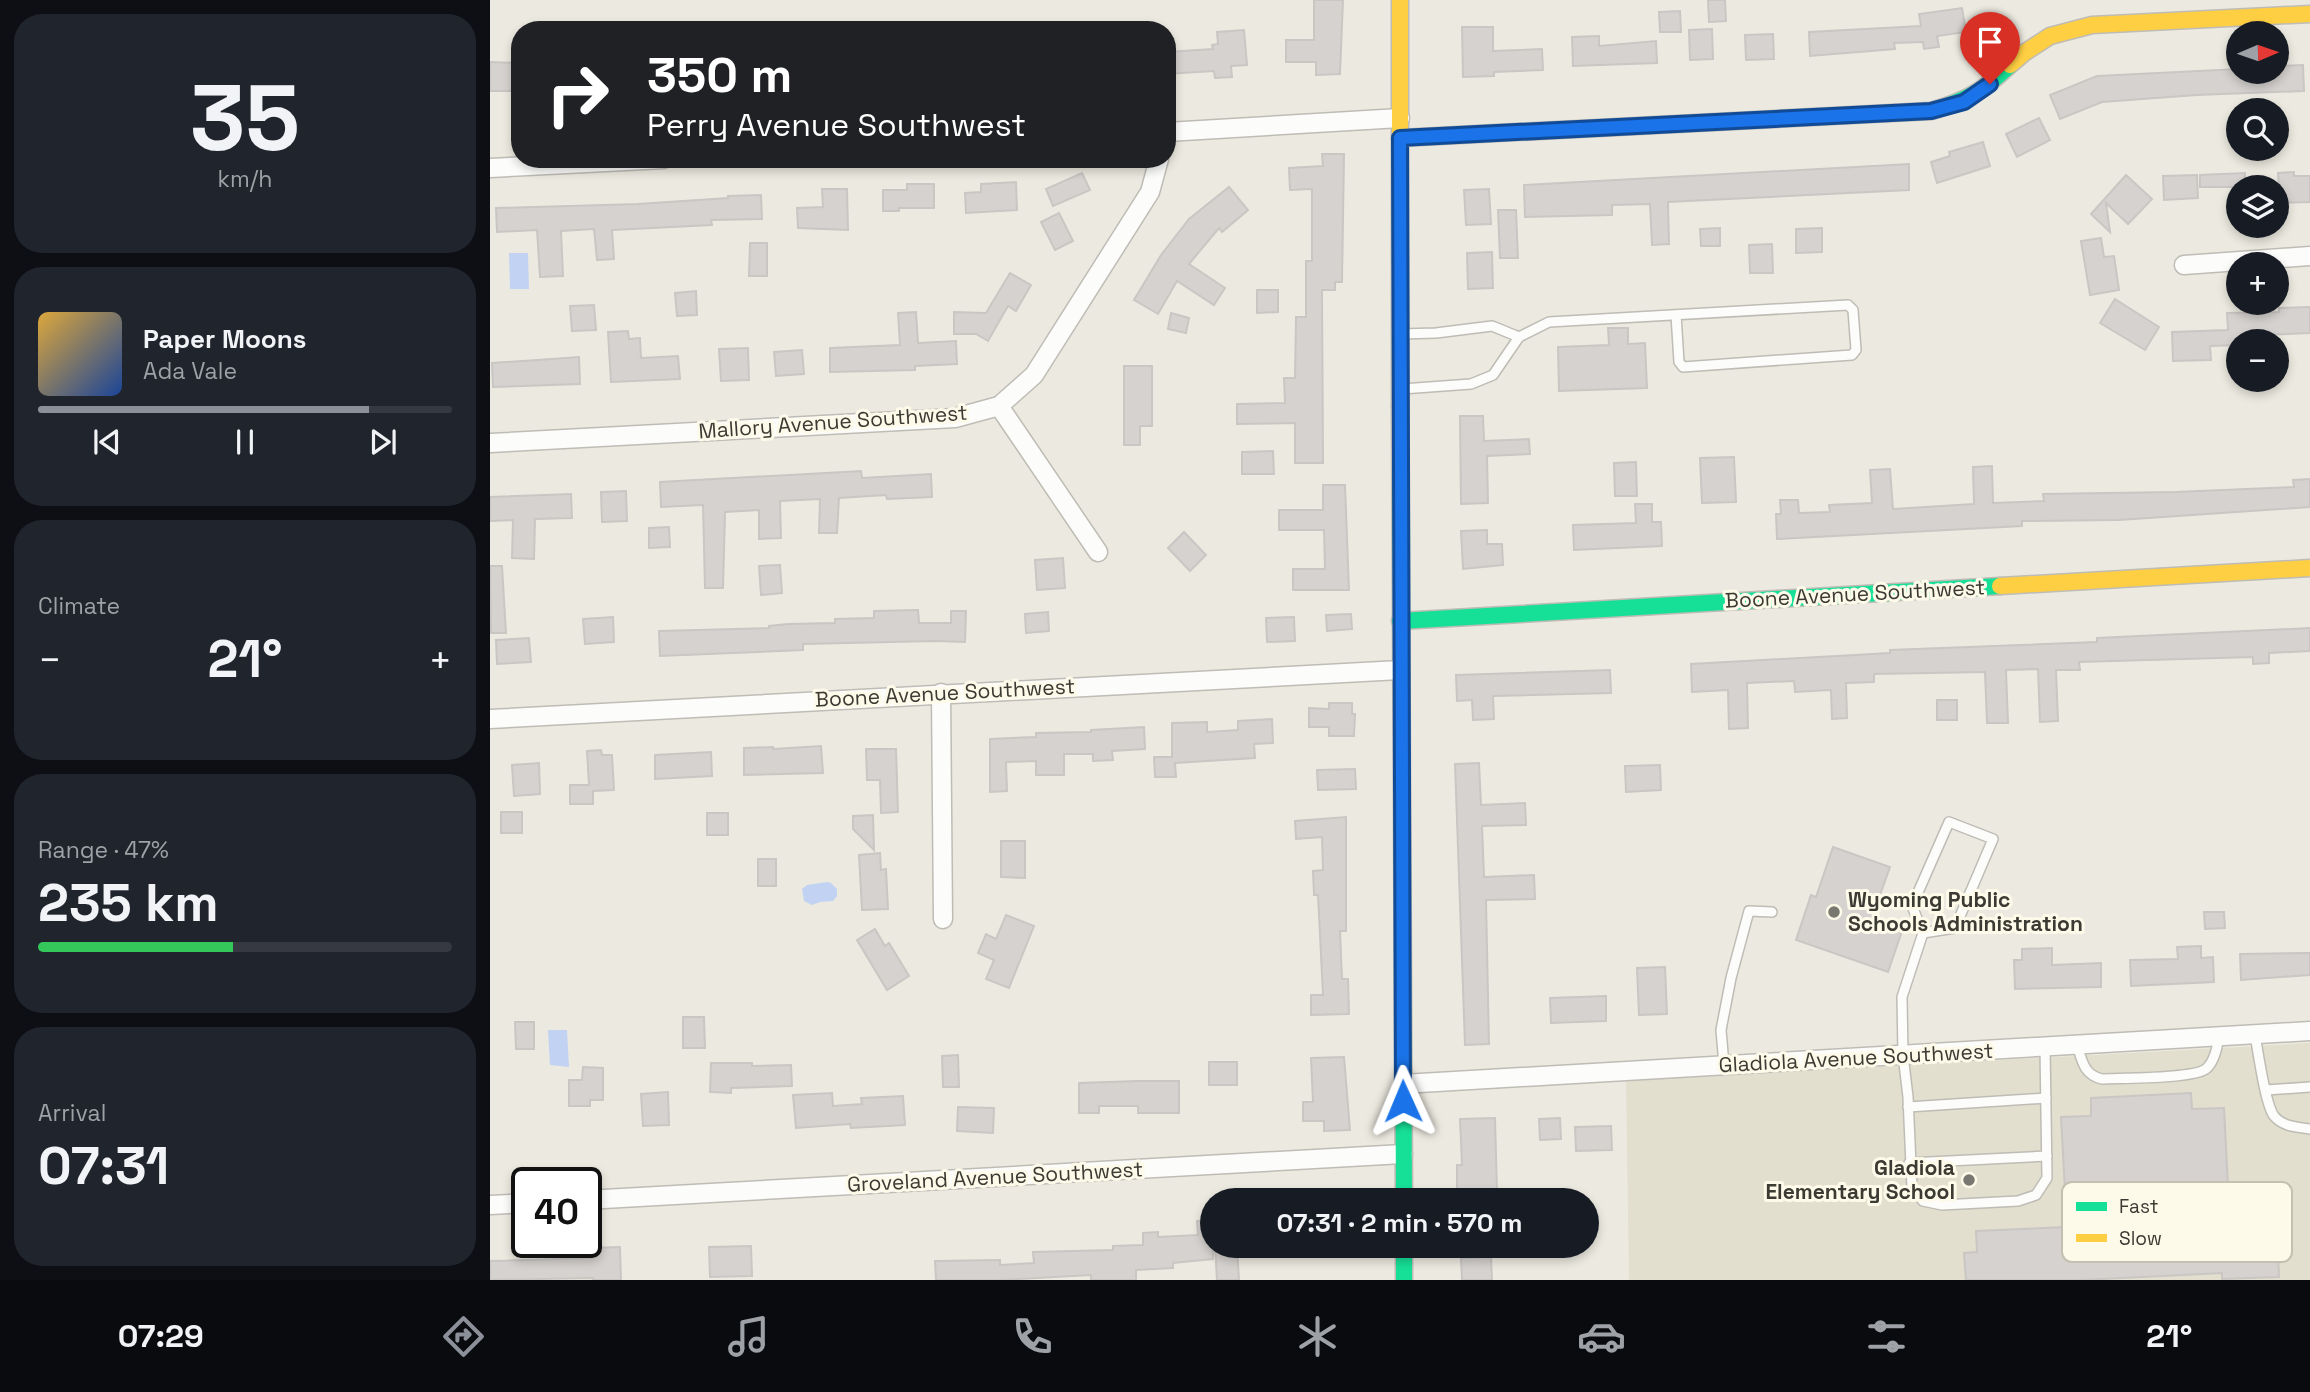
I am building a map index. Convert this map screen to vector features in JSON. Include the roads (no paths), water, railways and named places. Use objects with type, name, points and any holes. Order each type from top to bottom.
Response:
[{"type":"street","points":[[1400,0],[1400,670],[1404,1188]]},
{"type":"street","points":[[1400,138],[1931,111],[1964,102],[1990,84],[2024,53],[2050,36],[2092,25],[2310,15]]},
{"type":"street","points":[[1176,131],[1400,118]]},
{"type":"street","points":[[490,169],[511,168]]},
{"type":"street","points":[[999,406],[1034,375],[1150,192],[1156,168]]},
{"type":"street","points":[[2184,265],[2310,256]]},
{"type":"street","name":"Mallory Avenue Southwest","points":[[490,443],[955,418],[999,406],[1098,552]]},
{"type":"street","name":"Boone Avenue Southwest","points":[[1400,621],[2310,568]]},
{"type":"street","name":"Boone Avenue Southwest","points":[[490,719],[1400,670]]},
{"type":"street","points":[[941,693],[943,919]]},
{"type":"street","name":"Gladiola Avenue Southwest","points":[[1403,1084],[2310,1031]]},
{"type":"street","name":"Groveland Avenue Southwest","points":[[602,1199],[1403,1154]]},
{"type":"street","points":[[490,1205],[511,1204]]},
{"type":"street","points":[[1404,1258],[1405,1280]]},
{"type":"lane","points":[[1400,389],[1471,384],[1493,375],[1519,337],[1549,322],[1848,305],[1853,310],[1856,350],[1852,355],[1683,366],[1679,362],[1676,315]]},
{"type":"lane","points":[[1400,334],[1436,333],[1492,326],[1519,337]]},
{"type":"lane","points":[[1923,933],[1955,928],[1993,839],[1949,822],[1912,906],[1923,933],[1902,997],[1903,1055],[1912,1188],[1923,1201],[1942,1205],[2018,1201],[2036,1195],[2047,1178],[2045,1047]]},
{"type":"lane","points":[[1724,1065],[1721,1030],[1731,978],[1749,911],[1772,912]]},
{"type":"lane","points":[[2255,1035],[2274,1116],[2289,1127],[2310,1129]]},
{"type":"lane","points":[[2077,1045],[2085,1070],[2093,1077],[2102,1079],[2192,1075],[2207,1069],[2214,1057],[2219,1037]]},
{"type":"lane","points":[[2266,1090],[2310,1087]]},
{"type":"lane","points":[[1908,1107],[2046,1098]]},
{"type":"lane","points":[[1909,1163],[2047,1156]]},
{"type":"water","points":[[509,253],[528,253],[529,289],[510,289]]},
{"type":"water","points":[[827,882],[837,889],[837,896],[833,901],[812,905],[804,901],[802,889],[807,885]]},
{"type":"water","points":[[548,1030],[567,1030],[569,1067],[550,1065]]},
{"type":"place","name":"Wyoming Public Schools Administration","points":[[1834,912]]},
{"type":"place","name":"Gladiola Elementary School","points":[[1969,1180]]}]
